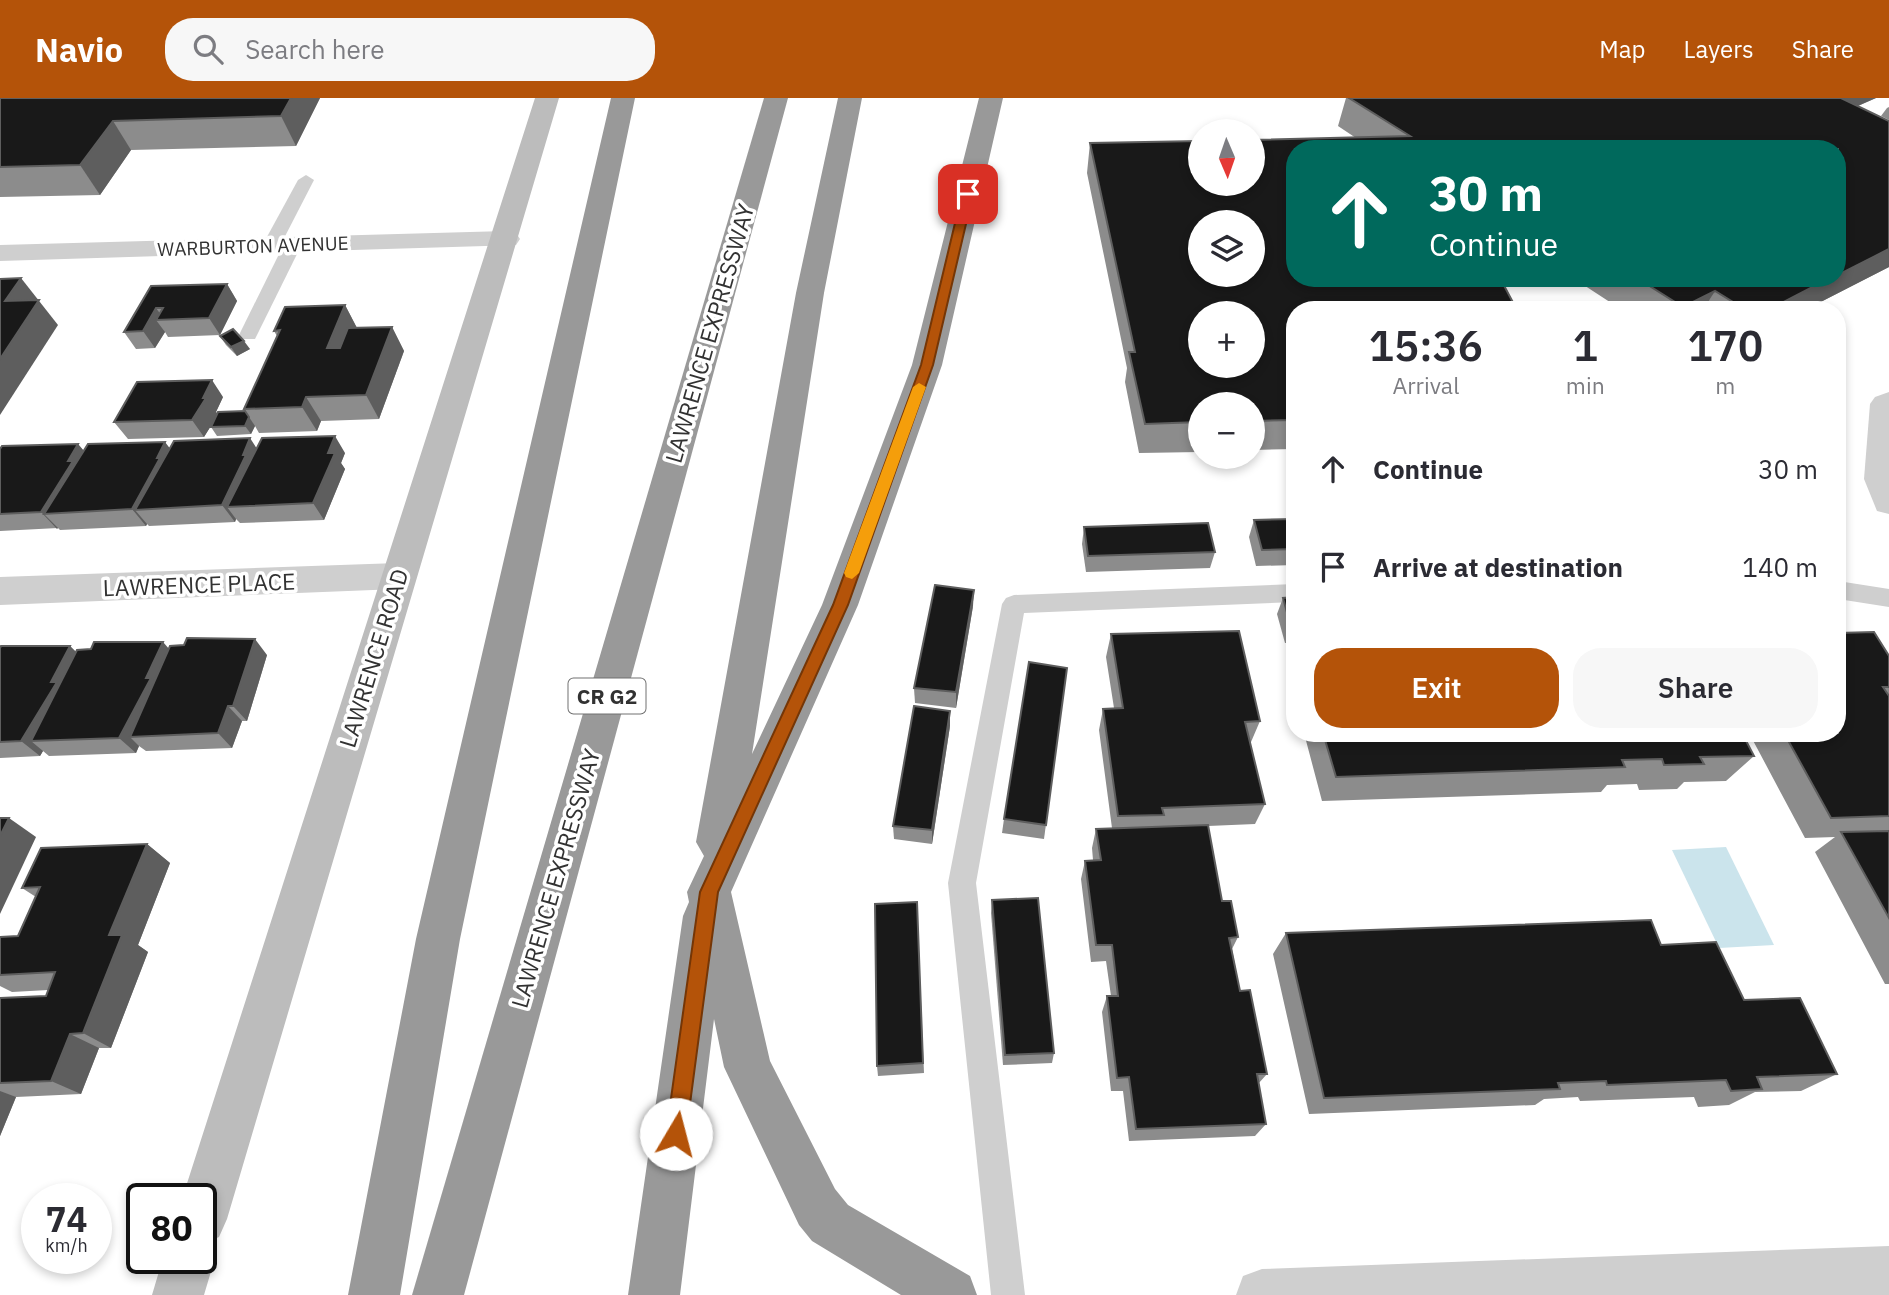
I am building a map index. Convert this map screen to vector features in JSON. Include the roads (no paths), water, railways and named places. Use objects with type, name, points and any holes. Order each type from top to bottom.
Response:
[{"type":"highway","points":[[374,1295],[438,939],[623,98]]},
{"type":"highway","name":"LAWRENCE EXPRESSWAY","points":[[438,1295],[776,98]]},
{"type":"highway","points":[[654,1295],[709,892],[810,293],[850,98]]},
{"type":"highway","points":[[951,1295],[830,1223],[817,1207],[748,1067],[709,892],[840,605],[923,378],[992,98]]},
{"type":"street","name":"LAWRENCE ROAD","points":[[212,1183],[398,576],[506,239],[547,98]]},
{"type":"street","name":"WARBURTON AVENUE","points":[[0,253],[506,239]]},
{"type":"street","points":[[1889,402],[1881,479],[1889,502]]},
{"type":"street","name":"LAWRENCE PLACE","points":[[0,591],[398,576]]},
{"type":"street","points":[[1262,1295],[1889,1272]]},
{"type":"street","points":[[177,1295],[184,1274]]},
{"type":"lane","points":[[248,335],[306,180]]},
{"type":"lane","points":[[1846,591],[1889,598]]},
{"type":"lane","points":[[1008,1295],[961,883],[1014,604],[1286,593]]},
{"type":"water","points":[[1726,847],[1774,945],[1719,948],[1672,850]]}]
